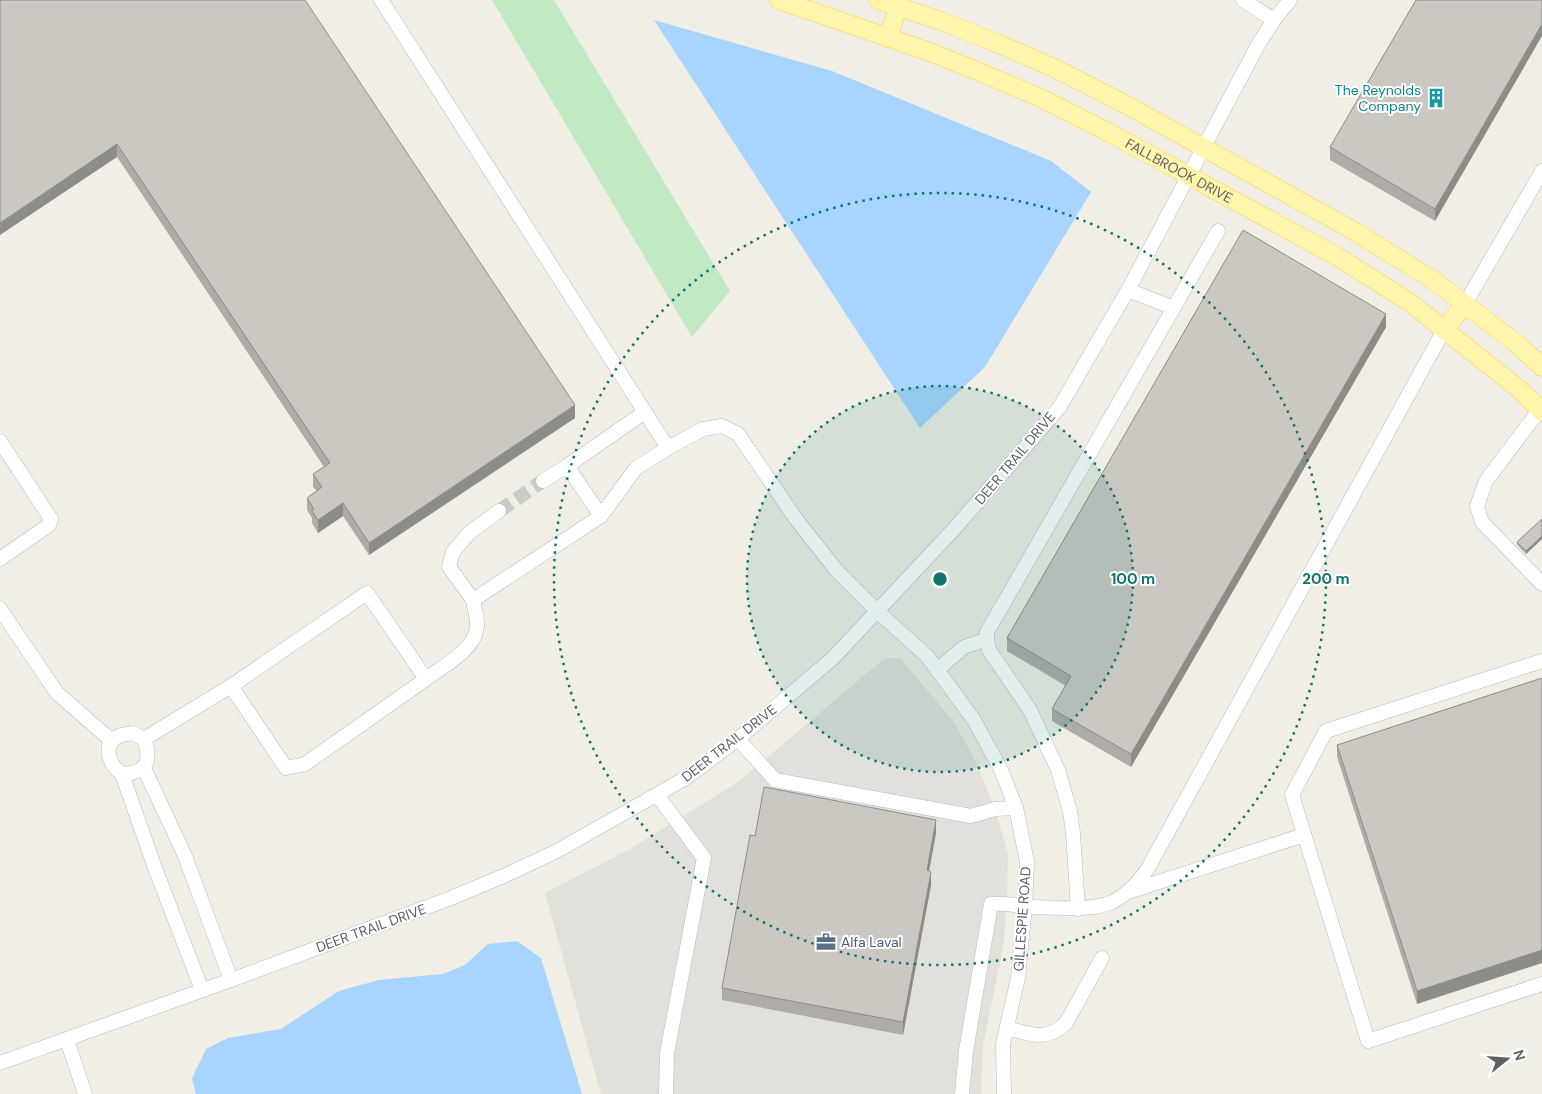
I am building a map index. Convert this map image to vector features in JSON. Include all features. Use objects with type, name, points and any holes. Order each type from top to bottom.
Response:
[{"type":"main road","name":"FALLBROOK DRIVE","points":[[779,0],[939,56],[1041,98],[1189,176],[1338,257],[1412,304],[1519,389],[1541,410]]},
{"type":"main road","points":[[878,0],[950,25],[1054,68],[1123,103],[1354,231],[1433,280],[1516,343],[1542,367]]},
{"type":"main road","points":[[888,38],[898,7]]},
{"type":"main road","points":[[1444,330],[1465,304]]},
{"type":"street","points":[[381,0],[668,448]]},
{"type":"street","points":[[1243,0],[1274,20]]},
{"type":"street","name":"DEER TRAIL DRIVE","points":[[0,1063],[451,898],[506,874],[557,851],[657,795],[686,778],[738,739],[833,658],[955,528],[1058,408],[1128,290],[1203,148],[1274,20],[1290,0]]},
{"type":"street","points":[[1465,304],[1542,171]]},
{"type":"street","points":[[1078,908],[1070,811],[1058,770],[1030,710],[989,650],[987,632],[1218,231]]},
{"type":"street","points":[[1128,290],[1174,308]]},
{"type":"street","points":[[962,1094],[966,1050],[990,904],[1007,902],[1025,906],[1089,909],[1100,907],[1121,898],[1136,885],[1147,870],[1444,330]]},
{"type":"street","points":[[1541,410],[1486,480],[1477,506],[1482,522],[1542,584]]},
{"type":"street","points":[[543,481],[645,412]]},
{"type":"street","name":"GILLESPIE ROAD","points":[[601,516],[636,468],[668,448],[702,429],[722,426],[738,434],[796,519],[837,571],[877,611],[927,656],[974,720],[1001,770],[1016,808],[1026,862],[1025,906],[1018,978],[1003,1044],[1004,1094]]},
{"type":"street","points":[[0,441],[51,519],[48,525],[0,559]]},
{"type":"street","points":[[473,600],[601,516],[567,466]]},
{"type":"street","points":[[231,686],[286,768],[305,764],[426,679],[463,651],[474,639],[477,626],[473,600],[449,567],[452,552],[469,533],[499,511]]},
{"type":"street","points":[[144,739],[231,686],[367,593],[426,679]]},
{"type":"street","points":[[0,608],[57,693],[112,741]]},
{"type":"street","points":[[937,670],[964,647],[987,639]]},
{"type":"street","points":[[1542,661],[1326,731],[1292,794],[1368,1041],[1542,984]]},
{"type":"street","points":[[202,990],[122,774],[114,768],[109,759],[108,750],[112,741],[120,735],[133,733],[144,739],[148,756],[144,768],[185,856],[231,980]]},
{"type":"street","points":[[738,739],[775,780],[971,816],[995,809],[1016,808]]},
{"type":"street","points":[[122,774],[132,774],[144,768]]},
{"type":"street","points":[[657,795],[704,858],[667,1053],[666,1094]]},
{"type":"street","points":[[1128,892],[1304,835]]},
{"type":"street","points":[[1006,1028],[1040,1036],[1053,1033],[1060,1028],[1066,1022],[1102,958]]},
{"type":"street","points":[[67,1040],[84,1094]]},
{"type":"shaded area","points":[[885,658],[900,658],[954,722],[975,760],[995,809],[1008,855],[1007,902],[1003,948],[983,1045],[981,1094],[601,1094],[545,893],[630,849],[738,782]]},
{"type":"green space","points":[[492,0],[554,0],[730,291],[692,337]]},
{"type":"water","points":[[654,20],[832,71],[1051,161],[1091,192],[985,367],[920,428]]},
{"type":"water","points":[[517,941],[541,958],[582,1094],[196,1094],[192,1078],[206,1049],[228,1038],[281,1029],[339,991],[379,980],[443,974],[465,965],[488,944]]},
{"type":"building","points":[[0,0],[305,0],[575,405],[369,543],[343,503],[318,520],[307,498],[322,487],[313,474],[330,463],[117,144],[0,223]]},
{"type":"building","name":"The Reynolds Company","points":[[1416,0],[1542,0],[1542,24],[1435,209],[1330,147]]},
{"type":"building","points":[[1243,230],[1386,314],[1131,754],[1052,709],[1071,676],[1007,638]]},
{"type":"building","points":[[1542,519],[1542,536],[1526,551],[1517,542]]},
{"type":"building","points":[[1542,678],[1542,950],[1417,991],[1337,745]]},
{"type":"building","name":"Alfa Laval","points":[[764,787],[936,820],[927,870],[931,872],[903,1022],[722,988],[750,835],[755,836]]},
{"type":"tunnel","points":[[499,511],[543,481]]},
{"type":"place","name":"The Reynolds Company","points":[[1436,98]]},
{"type":"place","name":"Alfa Laval","points":[[826,942]]}]
